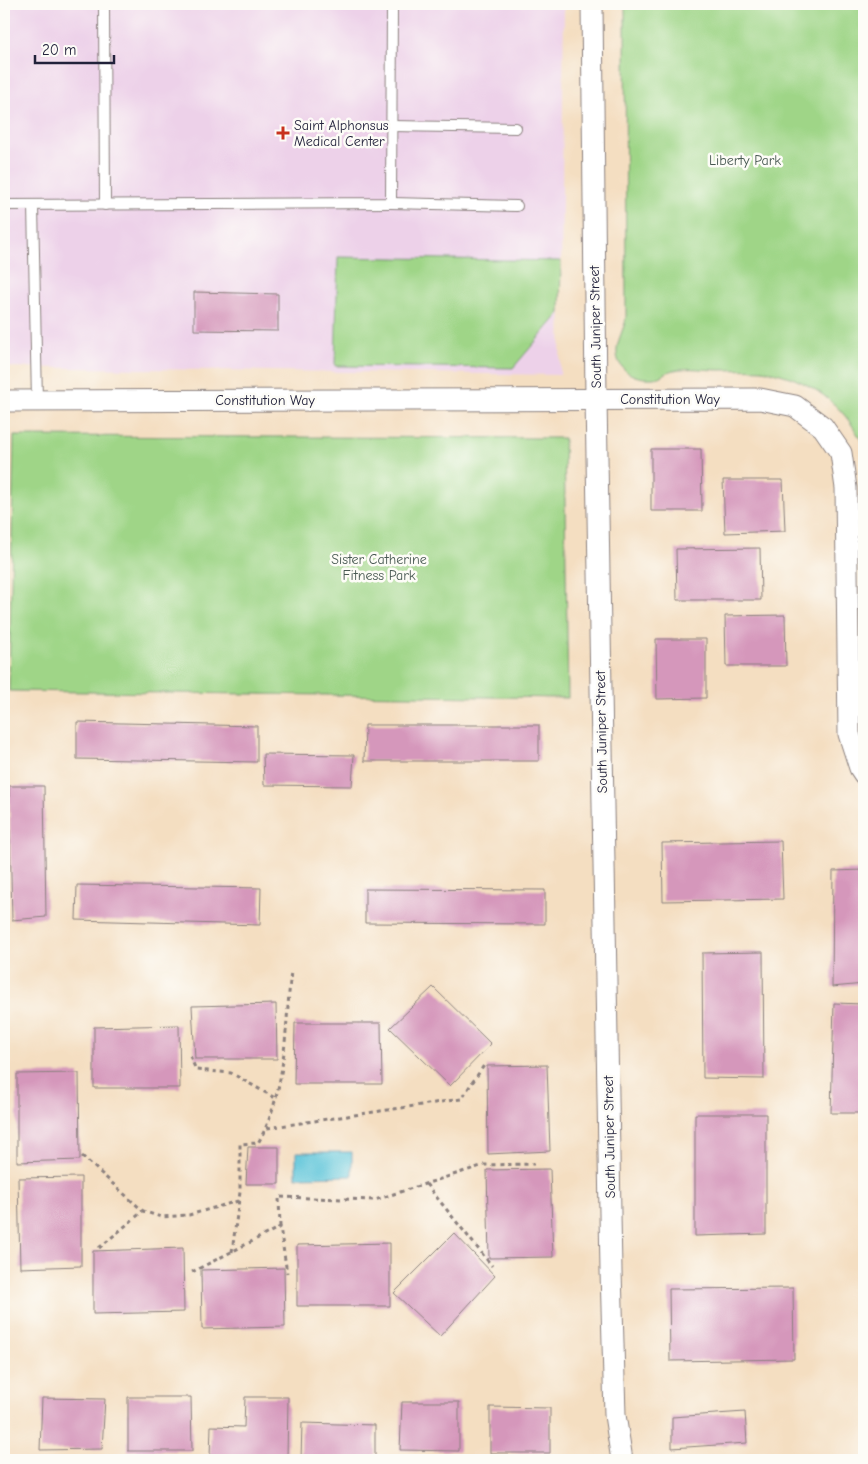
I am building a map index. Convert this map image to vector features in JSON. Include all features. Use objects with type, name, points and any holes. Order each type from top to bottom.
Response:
[{"type":"street","name":"South Juniper Street","points":[[592,4],[596,400],[615,1415],[622,1460]]},
{"type":"street","name":"Constitution Way","points":[[4,401],[760,398],[795,406],[823,427],[841,453],[846,488],[849,734],[860,768],[864,774]]},
{"type":"lane","points":[[104,4],[105,205]]},
{"type":"lane","points":[[390,203],[392,4]]},
{"type":"lane","points":[[392,126],[516,128]]},
{"type":"lane","points":[[4,205],[390,203],[517,206]]},
{"type":"lane","points":[[33,205],[37,401]]},
{"type":"path","points":[[232,1252],[238,1201],[240,1144],[258,1143],[267,1128],[280,1083],[290,971]]},
{"type":"path","points":[[190,1056],[196,1070],[231,1073],[275,1098]]},
{"type":"path","points":[[267,1128],[461,1099],[485,1064]]},
{"type":"path","points":[[82,1156],[143,1210],[161,1217],[189,1215],[238,1201]]},
{"type":"path","points":[[287,1273],[280,1227],[279,1197],[375,1200],[484,1165],[534,1164]]},
{"type":"path","points":[[426,1184],[492,1266]]},
{"type":"path","points":[[99,1248],[143,1210]]},
{"type":"path","points":[[192,1272],[280,1227]]},
{"type":"shaded area","name":"Saint Alphonsus Medical Center","points":[[4,4],[564,4],[560,375],[4,367]]},
{"type":"green space","name":"Liberty Park","points":[[625,4],[864,4],[864,447],[847,418],[836,406],[824,395],[795,379],[762,370],[686,369],[671,371],[656,378],[644,378],[630,374],[620,364],[617,346],[626,317]]},
{"type":"green space","points":[[338,257],[561,261],[560,313],[513,368],[335,366]]},
{"type":"green space","name":"Sister Catherine Fitness Park","points":[[14,436],[564,438],[568,698],[9,691]]},
{"type":"water","points":[[296,1152],[352,1152],[352,1176],[296,1177]]},
{"type":"building","points":[[194,292],[278,294],[278,331],[194,330]]},
{"type":"building","points":[[651,449],[701,449],[702,511],[651,511]]},
{"type":"building","points":[[723,480],[783,480],[785,531],[725,533]]},
{"type":"building","points":[[760,548],[761,600],[677,600],[676,549]]},
{"type":"building","points":[[785,615],[786,666],[726,666],[725,616]]},
{"type":"building","points":[[656,639],[706,639],[706,698],[657,699]]},
{"type":"building","points":[[77,722],[257,726],[257,762],[77,759]]},
{"type":"building","points":[[365,725],[539,725],[539,761],[364,761]]},
{"type":"building","points":[[263,754],[354,755],[352,786],[264,785]]},
{"type":"building","points":[[9,786],[44,786],[46,917],[12,920]]},
{"type":"building","points":[[781,841],[783,899],[663,901],[662,843]]},
{"type":"building","points":[[864,870],[864,984],[832,987],[833,871]]},
{"type":"building","points":[[77,885],[261,888],[260,925],[76,920]]},
{"type":"building","points":[[365,889],[545,890],[545,924],[365,923]]},
{"type":"building","points":[[763,952],[764,1079],[703,1078],[702,953]]},
{"type":"building","points":[[433,987],[491,1044],[450,1086],[390,1028]]},
{"type":"building","points":[[834,1003],[864,1004],[864,1113],[831,1113]]},
{"type":"building","points":[[276,1004],[277,1059],[195,1059],[192,1006]]},
{"type":"building","points":[[295,1023],[381,1023],[382,1084],[294,1084]]},
{"type":"building","points":[[179,1025],[180,1088],[94,1088],[94,1027]]},
{"type":"building","points":[[547,1065],[550,1151],[488,1154],[487,1066]]},
{"type":"building","points":[[79,1073],[80,1160],[17,1162],[17,1074]]},
{"type":"building","points":[[695,1114],[766,1114],[766,1234],[695,1236]]},
{"type":"building","points":[[248,1147],[279,1147],[279,1184],[246,1184]]},
{"type":"building","points":[[550,1169],[553,1257],[489,1258],[487,1170]]},
{"type":"building","points":[[81,1177],[81,1266],[20,1268],[18,1178]]},
{"type":"building","points":[[454,1233],[495,1276],[440,1336],[394,1293]]},
{"type":"building","points":[[390,1243],[390,1306],[297,1306],[297,1245]]},
{"type":"building","points":[[183,1248],[184,1312],[93,1314],[93,1251]]},
{"type":"building","points":[[284,1268],[285,1327],[202,1329],[201,1270]]},
{"type":"building","points":[[793,1288],[794,1359],[670,1361],[669,1289]]},
{"type":"building","points":[[128,1397],[191,1397],[192,1451],[128,1451]]},
{"type":"building","points":[[245,1397],[288,1397],[287,1460],[244,1460],[244,1457],[210,1457],[211,1426],[244,1427]]},
{"type":"building","points":[[42,1398],[105,1399],[102,1449],[40,1450]]},
{"type":"building","points":[[402,1402],[459,1402],[459,1451],[400,1450]]},
{"type":"building","points":[[490,1407],[550,1408],[550,1453],[490,1453]]},
{"type":"building","points":[[745,1412],[747,1443],[672,1448],[672,1417]]},
{"type":"building","points":[[302,1423],[375,1425],[375,1460],[301,1460]]},
{"type":"place","name":"Saint Alphonsus Medical Center","points":[[283,133]]}]
